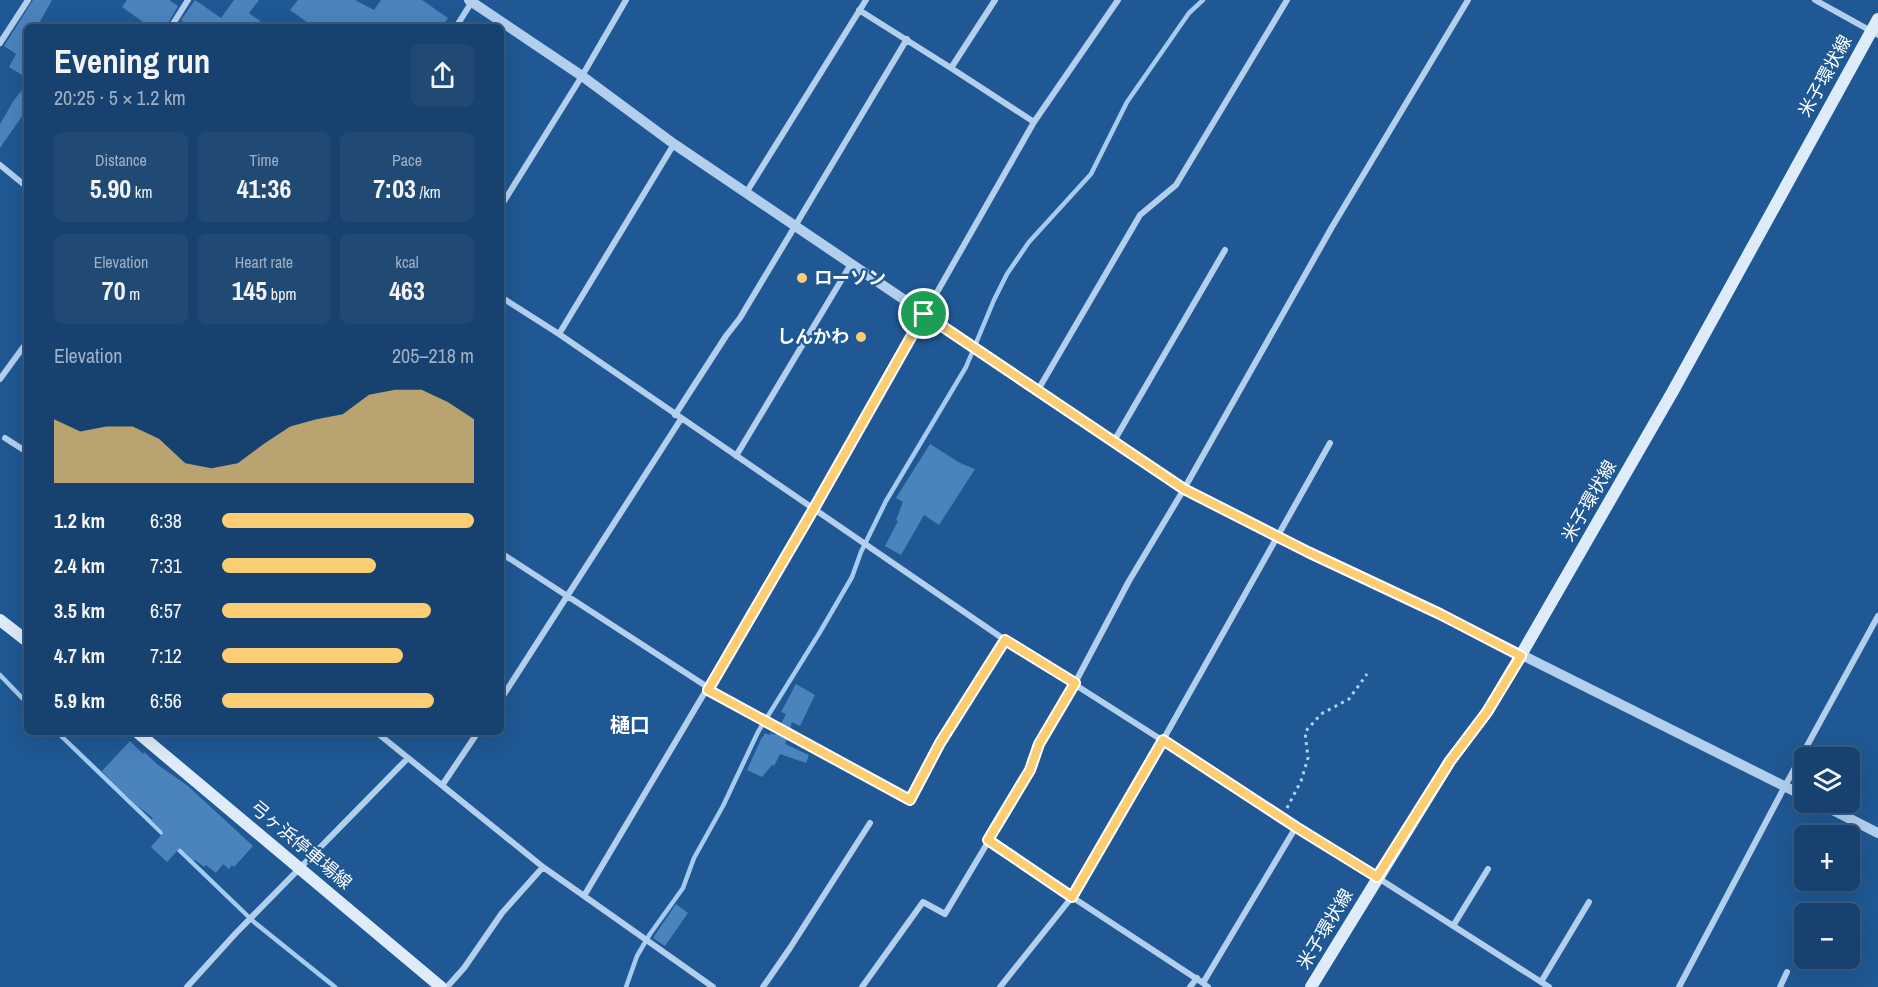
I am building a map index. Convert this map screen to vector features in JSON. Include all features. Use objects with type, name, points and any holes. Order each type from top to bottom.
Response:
[{"type":"main road","name":"米子環状線","points":[[1311,987],[1450,761],[1487,712],[1521,656],[1875,33],[1878,19]]},
{"type":"main road","points":[[0,620],[24,639]]},
{"type":"main road","name":"弓ヶ浜停車場線","points":[[150,736],[300,868],[441,987]]},
{"type":"street","points":[[0,43],[28,0]]},
{"type":"street","points":[[173,24],[188,0]]},
{"type":"street","points":[[504,201],[626,0]]},
{"type":"street","points":[[746,193],[866,0]]},
{"type":"street","points":[[951,68],[995,0]]},
{"type":"street","points":[[584,896],[813,510],[1034,122],[1118,0]]},
{"type":"street","points":[[1038,390],[1140,215],[1176,186],[1287,0]]},
{"type":"street","points":[[862,987],[923,902],[945,914],[1030,770],[1039,744],[1075,683],[1129,580],[1184,489],[1332,227],[1468,0]]},
{"type":"street","points":[[1815,0],[1875,33]]},
{"type":"street","points":[[458,24],[472,1],[582,76],[674,144],[1184,489],[1794,791]]},
{"type":"street","points":[[859,10],[1034,122]]},
{"type":"street","points":[[504,694],[568,597],[726,336],[740,318],[907,39]]},
{"type":"street","points":[[559,334],[674,144]]},
{"type":"street","points":[[0,165],[24,185]]},
{"type":"street","points":[[1114,441],[1225,250]]},
{"type":"street","points":[[736,456],[850,264]]},
{"type":"street","points":[[504,299],[559,334],[1005,640],[1549,987]]},
{"type":"street","points":[[0,379],[24,346]]},
{"type":"street","points":[[5,438],[24,450]]},
{"type":"street","points":[[1000,987],[1072,897],[1330,443]]},
{"type":"street","points":[[504,556],[708,689],[910,800],[940,743],[1005,640]]},
{"type":"street","points":[[1681,986],[1785,786],[1878,616]]},
{"type":"street","points":[[380,735],[543,867],[713,987]]},
{"type":"street","points":[[443,784],[476,735]]},
{"type":"street","points":[[187,987],[236,933],[408,758]]},
{"type":"street","points":[[1838,813],[1878,834]]},
{"type":"street","points":[[763,987],[796,940],[870,823]]},
{"type":"street","points":[[1072,897],[1206,985],[1296,827]]},
{"type":"street","points":[[447,987],[464,968],[502,914],[543,867]]},
{"type":"street","points":[[1453,926],[1488,869]]},
{"type":"street","points":[[1541,982],[1589,902]]},
{"type":"street","points":[[1780,987],[1787,972]]},
{"type":"street","points":[[1190,987],[1197,978]]},
{"type":"path","points":[[1281,817],[1301,781],[1308,758],[1305,732],[1322,714],[1348,699],[1367,674]]},
{"type":"path","points":[[988,840],[1072,897]]},
{"type":"building","points":[[33,0],[52,0],[39,24],[24,24],[24,76],[9,67],[16,54],[4,46]]},
{"type":"building","points":[[127,0],[169,0],[178,6],[168,24],[146,24],[122,7]]},
{"type":"building","points":[[195,0],[221,18],[234,0],[259,0],[249,13],[264,24],[187,24],[181,20]]},
{"type":"building","points":[[298,0],[355,0],[374,10],[381,0],[422,0],[448,18],[444,24],[310,24],[290,10]]},
{"type":"building","points":[[24,88],[24,113],[0,148],[0,124]]},
{"type":"building","points":[[930,444],[960,463],[975,469],[939,525],[924,515],[901,555],[885,546],[898,521],[896,520],[903,502],[896,498]]},
{"type":"building","points":[[796,684],[815,695],[800,726],[792,722],[790,729],[781,724],[786,714],[781,712]]},
{"type":"building","points":[[765,733],[775,735],[776,733],[787,739],[785,744],[809,755],[806,763],[780,754],[774,766],[772,765],[762,777],[747,770]]},
{"type":"building","points":[[130,741],[143,754],[144,752],[188,786],[253,846],[234,867],[232,865],[229,869],[223,864],[216,873],[206,865],[204,867],[194,861],[180,848],[167,862],[151,847],[163,833],[151,820],[153,818],[129,799],[102,771]]},
{"type":"building","points":[[676,904],[688,913],[665,946],[653,938]]},
{"type":"waterway","points":[[626,987],[637,956],[683,888],[694,858],[723,806],[758,732],[852,577],[861,552],[886,501],[966,367],[1007,274],[1029,242],[1091,174],[1127,102],[1189,13],[1203,0]]},
{"type":"waterway","points":[[0,675],[24,700]]},
{"type":"waterway","points":[[60,735],[165,836]]},
{"type":"waterway","points":[[175,846],[254,922],[335,987]]},
{"type":"place","name":"ローソン","points":[[802,278]]},
{"type":"place","name":"しんかわ","points":[[861,337]]},
{"type":"district","name":"樋口","points":[[630,725]]},
{"type":"route","points":[[924,314],[1184,489],[1521,656],[1487,712],[1450,761],[1377,877],[1163,740],[1072,897],[988,840],[1030,770],[1039,744],[1075,683],[1005,640],[940,743],[910,800],[708,690],[924,314]]}]
